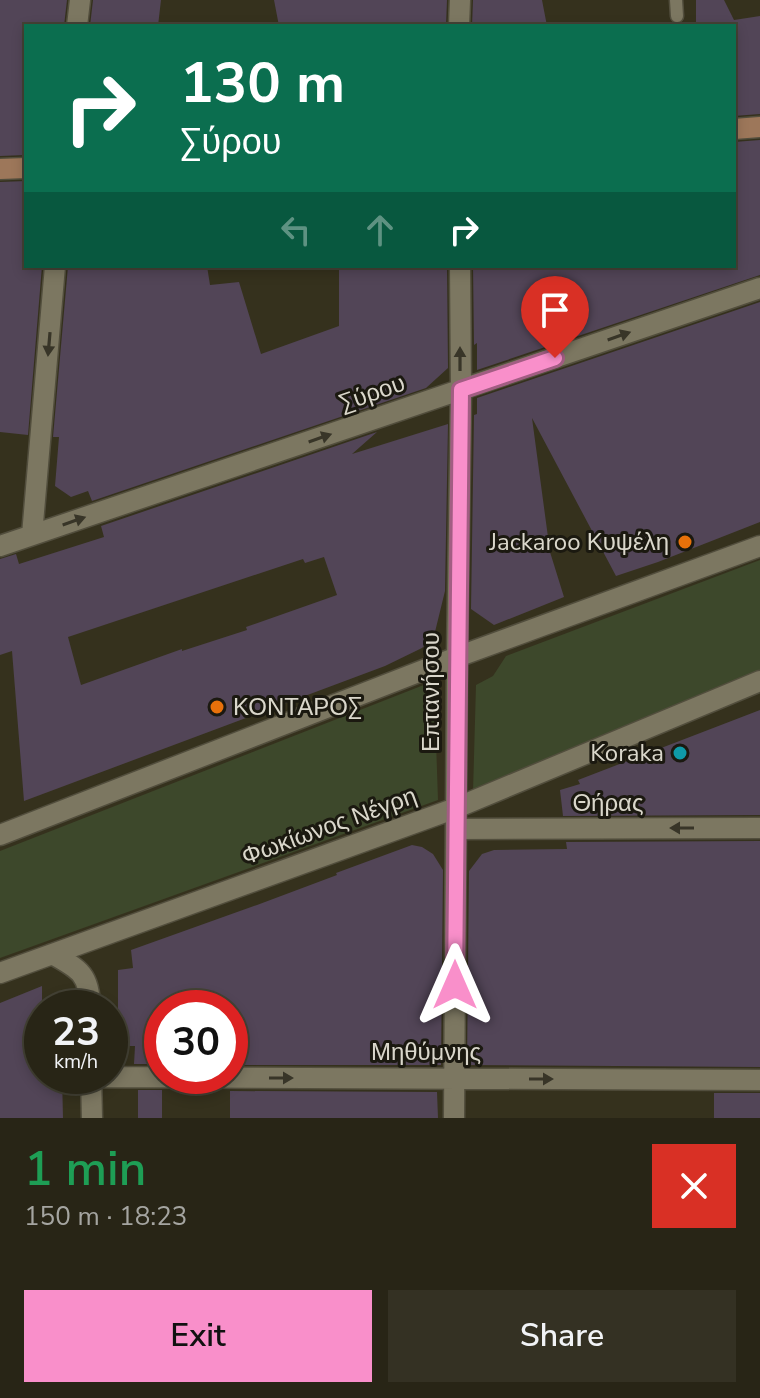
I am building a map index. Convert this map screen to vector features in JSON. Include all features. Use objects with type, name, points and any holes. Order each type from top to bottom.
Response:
[{"type":"street","points":[[77,24],[80,0]]},
{"type":"street","points":[[459,24],[460,0]]},
{"type":"street","points":[[736,129],[760,127]]},
{"type":"street","points":[[0,169],[24,168]]},
{"type":"street","points":[[32,535],[55,268]]},
{"type":"street","name":"Επτανήσου","points":[[454,1118],[460,268]]},
{"type":"street","name":"Σύρου","points":[[0,546],[760,288]]},
{"type":"street","points":[[0,835],[457,657],[760,546]]},
{"type":"street","name":"Φωκίωνος Νέγρη","points":[[0,973],[456,808],[760,681]]},
{"type":"street","name":"Θήρας","points":[[456,829],[760,828]]},
{"type":"street","points":[[52,954],[79,970],[89,990]]},
{"type":"street","name":"Μηθύμνης","points":[[128,1077],[760,1080]]},
{"type":"street","points":[[91,1094],[92,1118]]},
{"type":"lane","points":[[676,0],[677,16]]},
{"type":"green space","points":[[760,560],[760,677],[473,792],[476,685],[493,676],[506,656]]},
{"type":"green space","points":[[434,681],[438,800],[0,958],[0,851]]},
{"type":"building","points":[[0,0],[67,0],[64,24],[24,24],[24,155],[0,156]]},
{"type":"building","points":[[93,0],[161,0],[158,24],[90,24]]},
{"type":"building","points":[[274,0],[447,0],[446,24],[279,24]]},
{"type":"building","points":[[473,0],[542,0],[547,24],[472,24]]},
{"type":"building","points":[[696,0],[724,0],[734,20],[760,16],[760,114],[736,116],[736,24],[696,24]]},
{"type":"building","points":[[760,140],[760,275],[477,370],[473,268],[736,268],[736,142]]},
{"type":"building","points":[[24,181],[24,268],[42,268],[28,435],[0,432],[0,182]]},
{"type":"building","points":[[68,268],[207,268],[210,285],[239,282],[261,354],[339,326],[339,268],[447,268],[448,368],[426,388],[92,501],[88,491],[71,497],[55,486],[59,437],[53,437]]},
{"type":"building","points":[[760,302],[760,522],[616,576],[532,418],[550,552],[564,597],[494,625],[471,609],[474,415],[477,414],[477,398]]},
{"type":"building","points":[[448,424],[445,591],[434,636],[422,648],[385,666],[24,801],[12,651],[0,655],[0,559],[16,554],[19,564],[104,537],[101,526],[377,432],[352,454]],"holes":[[[324,557],[337,595],[246,627],[247,630],[182,649],[81,685],[68,637],[303,559],[305,563]]]},
{"type":"building","points":[[760,710],[760,815],[563,816],[560,790],[580,784],[578,780]]},
{"type":"building","points":[[760,841],[760,1067],[467,1065],[469,871],[482,854],[494,850],[567,849],[566,842]]},
{"type":"building","points":[[412,845],[433,854],[443,870],[441,1065],[248,1065],[248,990],[144,990],[144,1064],[134,1064],[135,1046],[128,1046],[128,990],[118,990],[118,970],[133,968],[131,950]]},
{"type":"building","points":[[24,993],[24,1094],[62,1094],[63,1118],[0,1118],[0,1003]]},
{"type":"building","points":[[138,1090],[144,1090],[144,1094],[162,1094],[162,1118],[138,1118]]},
{"type":"building","points":[[248,1091],[437,1092],[438,1118],[230,1118],[230,1094],[248,1094]]},
{"type":"building","points":[[714,1093],[760,1093],[760,1118],[714,1118]]},
{"type":"place","name":"Jackaroo Κυψέλη","points":[[685,542]]},
{"type":"place","name":"ΚΟΝΤΑΡΟΣ","points":[[217,707]]},
{"type":"place","name":"Koraka","points":[[680,753]]},
{"type":"route","points":[[455,985],[461,390],[555,358]]}]
